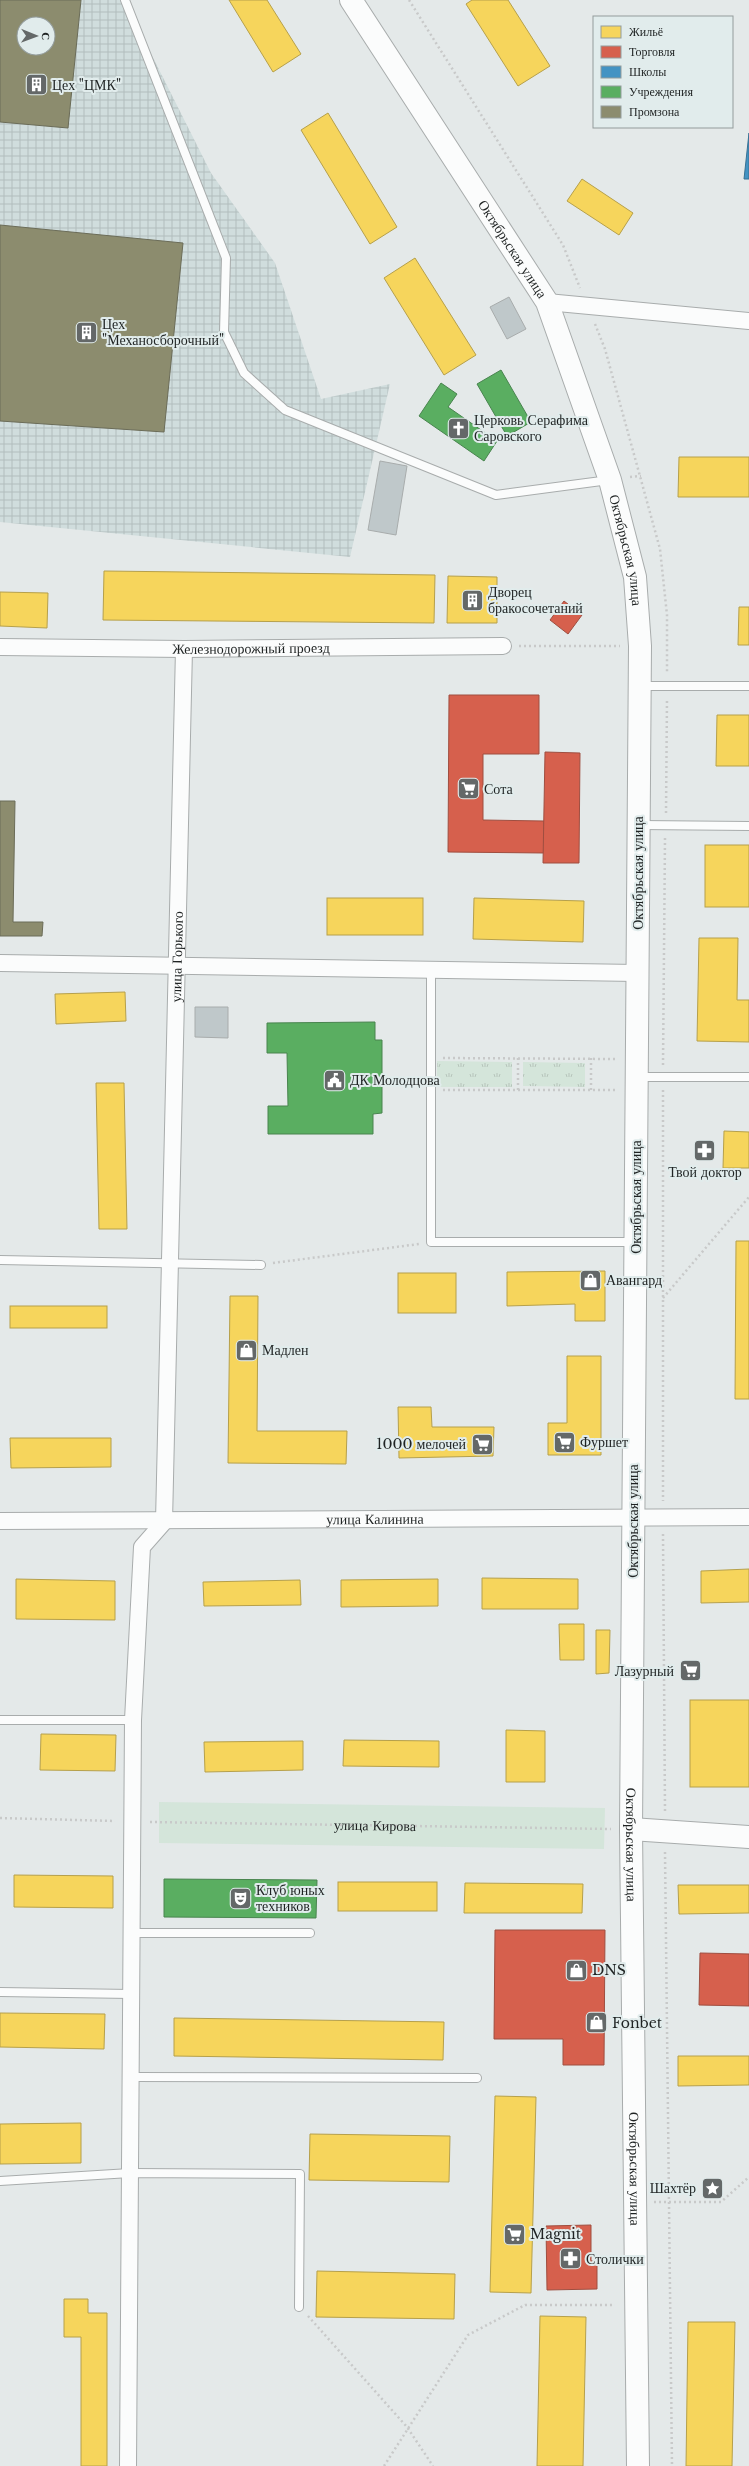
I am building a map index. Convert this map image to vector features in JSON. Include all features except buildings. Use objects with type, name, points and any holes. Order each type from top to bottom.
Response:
[{"type":"main road","name":"Октябрьская улица","points":[[351,0],[547,302],[610,480],[635,577],[640,646],[640,686],[631,1829],[638,2466]]},
{"type":"main road","points":[[631,1829],[749,1837]]},
{"type":"street","points":[[547,302],[749,321]]},
{"type":"street","name":"Железнодорожный проезд","points":[[0,647],[184,649],[503,646]]},
{"type":"street","name":"улица Горького","points":[[164,1522],[169,1263],[178,966],[184,649]]},
{"type":"street","points":[[0,963],[637,973]]},
{"type":"street","name":"улица Калинина","points":[[0,1521],[164,1522],[749,1517]]},
{"type":"street","points":[[128,2466],[131,1994],[134,1822],[133,1720],[142,1547],[164,1522]]},
{"type":"lane","points":[[126,0],[226,258],[224,332],[244,373],[285,410],[496,494],[610,480]]},
{"type":"lane","points":[[640,686],[748,686]]},
{"type":"lane","points":[[639,825],[749,826]]},
{"type":"lane","points":[[431,970],[431,1242],[635,1242]]},
{"type":"lane","points":[[637,1075],[749,1077]]},
{"type":"lane","points":[[0,1260],[261,1265]]},
{"type":"lane","points":[[0,1720],[133,1720]]},
{"type":"lane","points":[[132,1933],[310,1933]]},
{"type":"lane","points":[[0,1992],[131,1994]]},
{"type":"lane","points":[[131,2077],[477,2078]]},
{"type":"lane","points":[[0,2181],[130,2173],[300,2174],[299,2306]]},
{"type":"path","points":[[503,646],[640,646]]},
{"type":"path","points":[[431,1058],[591,1058],[637,1075]]},
{"type":"path","points":[[518,1058],[518,1090]]},
{"type":"path","points":[[590,1090],[591,1058]]},
{"type":"path","points":[[431,1090],[590,1090],[637,1075]]},
{"type":"path","points":[[663,1299],[749,1197]]},
{"type":"path","points":[[261,1265],[431,1242]]},
{"type":"path","name":"улица Кирова","points":[[0,1818],[134,1822],[631,1829]]},
{"type":"path","points":[[669,2202],[721,2202],[749,2177]]},
{"type":"path","points":[[384,2466],[407,2427],[468,2335],[525,2305],[615,2305]]},
{"type":"path","points":[[299,2306],[407,2427],[433,2466]]},
{"type":"shaded area","points":[[0,0],[124,0],[211,173],[275,263],[321,399],[390,384],[350,557],[0,522]]},
{"type":"green space","points":[[437,1061],[512,1062],[512,1087],[437,1087]]},
{"type":"green space","points":[[523,1062],[585,1063],[585,1087],[523,1086]]},
{"type":"green space","points":[[159,1802],[605,1808],[604,1849],[159,1843]]},
{"type":"place","name":"Цех \"ЦМК\"","points":[[36,85]]},
{"type":"place","name":"Цех \"Механосборочный\"","points":[[87,332]]},
{"type":"place","name":"Церковь Серафима Саровского","points":[[458,428]]},
{"type":"place","name":"Дворец бракосочетаний","points":[[472,600]]},
{"type":"place","name":"Сота","points":[[468,789]]},
{"type":"place","name":"ДК Молодцова","points":[[335,1080]]},
{"type":"place","name":"Твой доктор","points":[[705,1150]]},
{"type":"place","name":"Авангард","points":[[590,1280]]},
{"type":"place","name":"Мадлен","points":[[246,1350]]},
{"type":"place","name":"Фуршет","points":[[565,1442]]},
{"type":"place","name":"1000 мелочей","points":[[482,1444]]},
{"type":"place","name":"Лазурный","points":[[690,1671]]},
{"type":"place","name":"Клуб юных техников","points":[[240,1898]]},
{"type":"place","name":"DNS","points":[[576,1970]]},
{"type":"place","name":"Fonbet","points":[[597,2023]]},
{"type":"place","name":"Шахтёр","points":[[712,2188]]},
{"type":"place","name":"Magnit","points":[[514,2234]]},
{"type":"place","name":"Столички","points":[[570,2259]]}]
